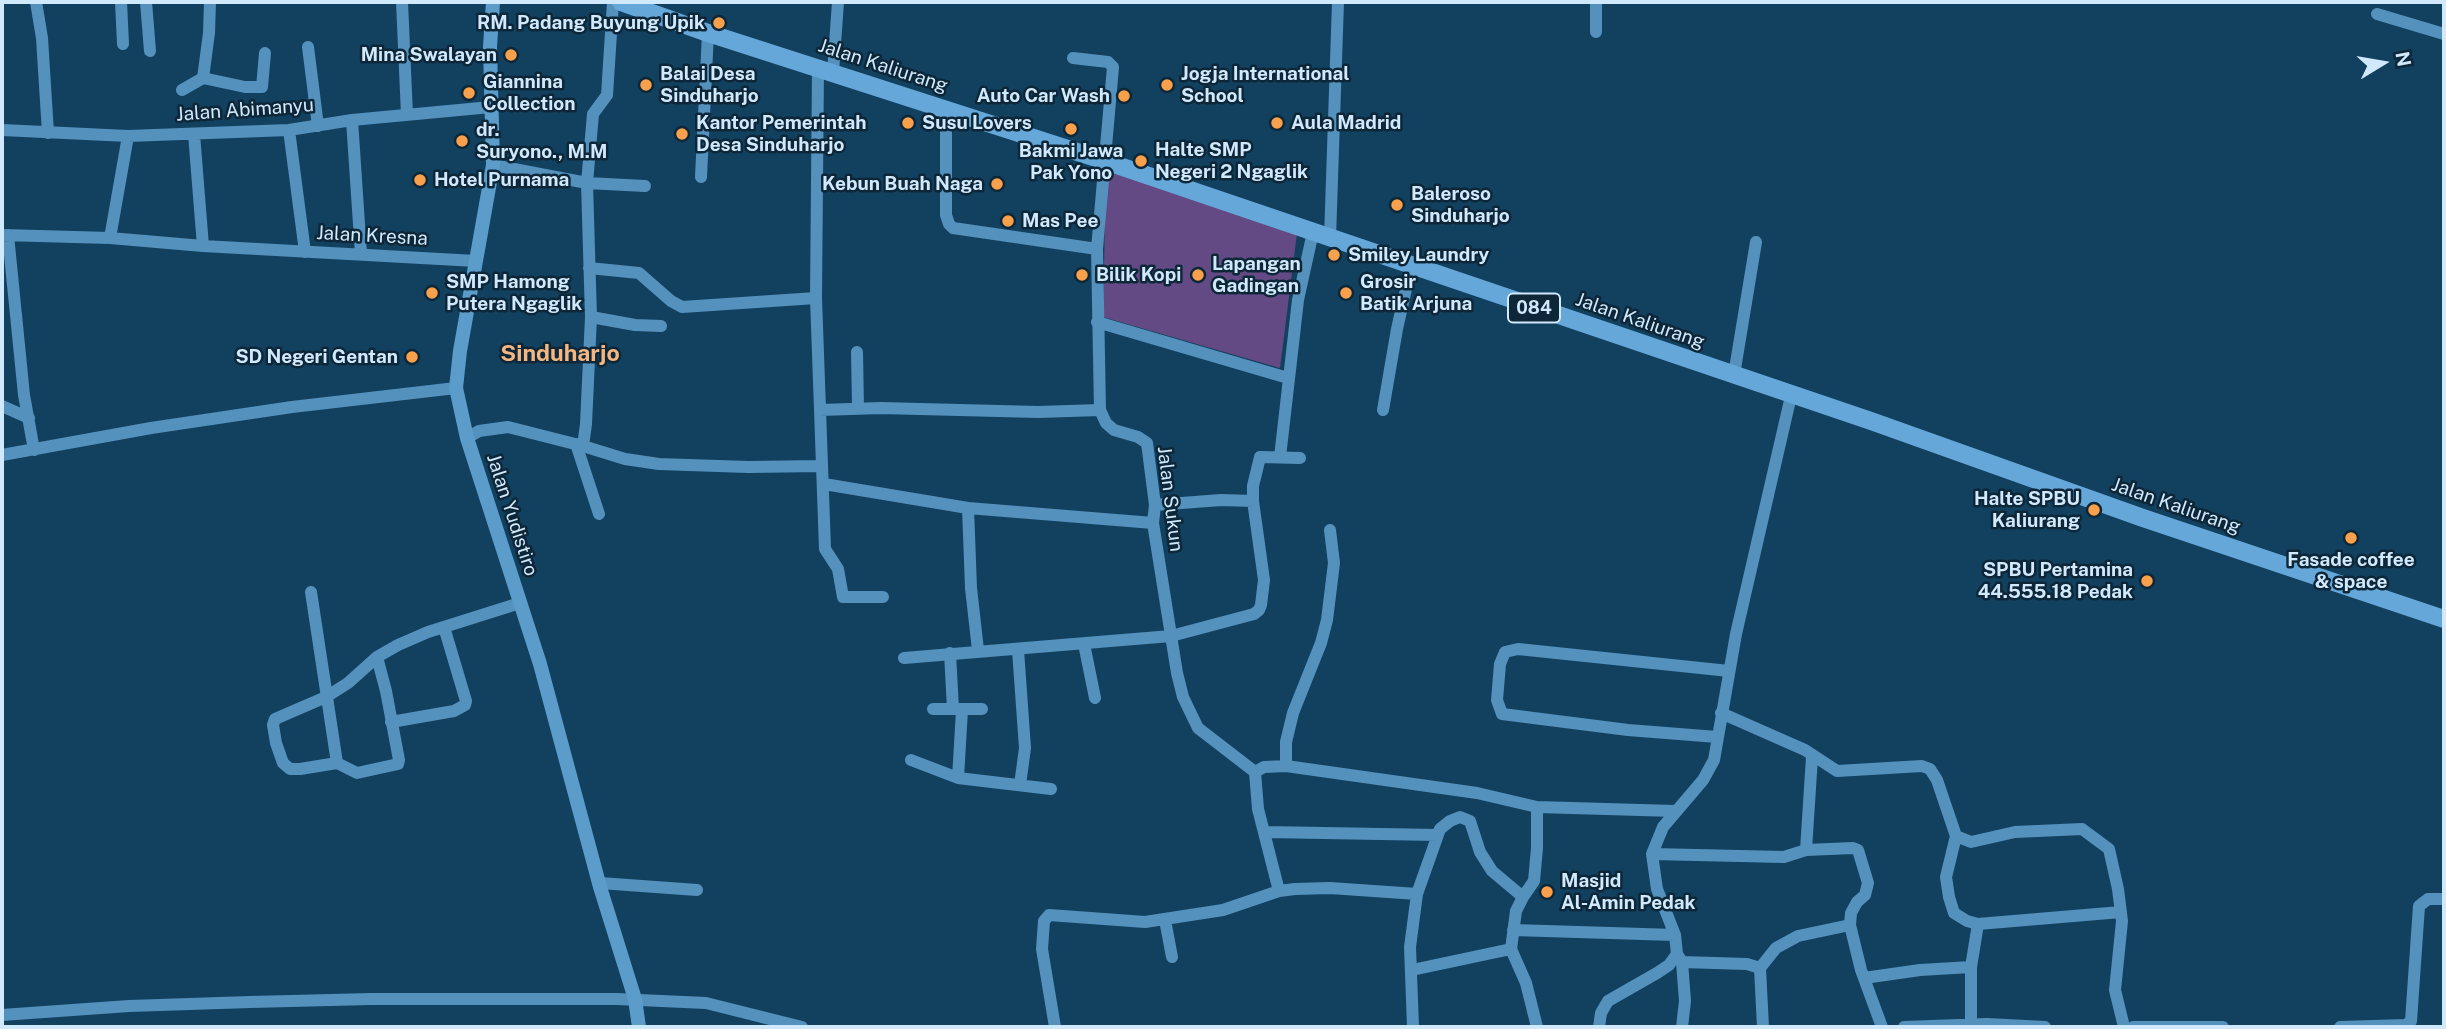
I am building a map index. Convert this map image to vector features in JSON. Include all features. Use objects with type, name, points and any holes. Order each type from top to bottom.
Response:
[{"type":"main road","name":"Jalan Kaliurang","points":[[621,2],[708,33],[1106,162],[2444,619]]},
{"type":"street","points":[[36,2],[42,38],[48,133]]},
{"type":"street","points":[[121,2],[123,44]]},
{"type":"street","points":[[146,2],[150,51]]},
{"type":"street","points":[[203,78],[210,2]]},
{"type":"street","points":[[402,2],[407,115]]},
{"type":"street","name":"Jalan Yudistiro","points":[[493,2],[490,47],[493,165],[460,351],[456,388],[467,438],[540,664],[635,999],[639,1027]]},
{"type":"street","points":[[599,514],[579,445],[586,424],[591,317],[587,183],[593,114],[607,95],[613,2]]},
{"type":"street","points":[[838,2],[825,70],[816,298],[825,549],[838,569],[841,595],[855,598],[883,597]]},
{"type":"street","points":[[1280,457],[1297,300],[1321,235],[1338,2]]},
{"type":"street","points":[[1596,2],[1600,32],[1604,2]]},
{"type":"street","points":[[2377,14],[2444,34]]},
{"type":"street","points":[[701,177],[708,33]]},
{"type":"street","points":[[309,47],[318,126]]},
{"type":"street","points":[[183,90],[203,78],[245,87],[262,87],[265,53]]},
{"type":"street","points":[[820,410],[1100,410],[1097,249],[1113,67],[1108,62],[1073,58]]},
{"type":"street","name":"Jalan Abimanyu","points":[[2,130],[128,136],[289,130],[352,120],[491,107]]},
{"type":"street","points":[[946,108],[946,215],[953,228],[1097,249]]},
{"type":"street","points":[[352,120],[361,254]]},
{"type":"street","name":"Jalan Kresna","points":[[289,130],[305,252],[476,261]]},
{"type":"street","points":[[194,134],[203,246]]},
{"type":"street","points":[[110,238],[128,136]]},
{"type":"street","points":[[493,165],[587,183],[645,186]]},
{"type":"street","points":[[34,450],[24,395],[5,235],[110,238],[305,252]]},
{"type":"street","points":[[1734,375],[1756,242]]},
{"type":"street","points":[[1382,410],[1411,267]]},
{"type":"street","points":[[589,268],[639,273],[682,307],[816,298]]},
{"type":"street","points":[[591,317],[635,325],[661,326]]},
{"type":"street","points":[[1097,322],[1288,378]]},
{"type":"street","points":[[857,352],[858,408]]},
{"type":"street","points":[[2,455],[151,428],[292,407],[456,388]]},
{"type":"street","points":[[1682,1027],[1685,1002],[1680,958],[1675,935],[1657,889],[1652,854],[1663,827],[1703,780],[1714,760],[1721,713],[1791,396]]},
{"type":"street","points":[[2,405],[29,418]]},
{"type":"street","name":"Jalan Sukun","points":[[1100,410],[1106,423],[1114,430],[1138,437],[1147,443],[1155,505],[1153,523],[1183,697],[1198,728],[1255,772]]},
{"type":"street","points":[[467,438],[479,431],[508,427],[625,459],[659,464],[821,466]]},
{"type":"street","points":[[904,658],[1171,636],[1259,610],[1264,580],[1253,486],[1260,457],[1300,458]]},
{"type":"street","points":[[824,484],[968,508],[1153,523]]},
{"type":"street","points":[[1155,505],[1221,500],[1253,501]]},
{"type":"street","points":[[968,508],[971,588],[978,650]]},
{"type":"street","points":[[1286,766],[1286,743],[1293,713],[1321,643],[1329,610],[1334,563],[1330,530]]},
{"type":"street","points":[[311,592],[337,763]]},
{"type":"street","points":[[377,657],[386,691],[398,764],[357,773],[337,763],[290,769],[282,763],[276,743],[273,724],[275,719],[326,697],[348,683],[377,657],[398,645],[520,603]]},
{"type":"street","points":[[391,722],[454,711],[465,705],[444,627]]},
{"type":"street","points":[[1084,644],[1095,698]]},
{"type":"street","points":[[1717,737],[1628,730],[1502,714],[1497,699],[1500,664],[1506,652],[1518,649],[1730,671]]},
{"type":"street","points":[[1018,650],[1025,748],[1020,785]]},
{"type":"street","points":[[950,653],[958,710],[958,778]]},
{"type":"street","points":[[933,709],[982,709]]},
{"type":"street","points":[[1721,713],[1805,750],[1837,771],[1922,766],[1930,769],[1937,780],[1956,836],[1946,877],[1949,897],[1954,913],[1967,921],[1978,924],[2121,912]]},
{"type":"street","points":[[1806,850],[1812,757]]},
{"type":"street","points":[[911,760],[958,778],[1051,789]]},
{"type":"street","points":[[1279,891],[1258,808],[1255,772],[1264,768],[1286,766],[1477,793],[1537,807],[1675,811]]},
{"type":"street","points":[[1537,807],[1534,881],[1516,911],[1511,949],[1526,984],[1537,1027]]},
{"type":"street","points":[[1413,1027],[1410,947],[1417,894],[1438,835],[1450,821],[1460,817],[1470,821],[1480,852],[1492,871],[1523,897]]},
{"type":"street","points":[[1956,836],[1971,842],[2015,832],[2082,829],[2098,838],[2109,849],[2121,912],[2115,990],[2124,1027]]},
{"type":"street","points":[[1266,832],[1438,835]]},
{"type":"street","points":[[1652,854],[1784,858],[1806,850],[1858,850],[1868,883],[1865,895],[1857,902],[1852,913],[1850,925],[1864,978],[1882,1027]]},
{"type":"street","points":[[600,883],[697,890]]},
{"type":"street","points":[[1055,1027],[1042,949],[1046,916],[1145,922],[1223,910],[1279,891],[1330,888],[1417,894]]},
{"type":"street","points":[[2340,1027],[2406,1025],[2411,1021],[2419,906],[2428,899],[2444,899]]},
{"type":"street","points":[[1165,920],[1172,957]]},
{"type":"street","points":[[1971,1024],[1971,967],[1978,924]]},
{"type":"street","points":[[1763,1027],[1760,968],[1776,948],[1798,936],[1850,925]]},
{"type":"street","points":[[1513,930],[1675,935]]},
{"type":"street","points":[[1412,970],[1511,949]]},
{"type":"street","points":[[1599,1027],[1601,1013],[1608,1002],[1680,958],[1747,964],[1760,968]]},
{"type":"street","points":[[1864,978],[1920,970],[1971,967]]},
{"type":"street","points":[[2,1015],[128,1006],[371,999],[635,999],[706,1003],[788,1026],[802,1027]]},
{"type":"street","points":[[1904,1027],[1971,1024],[2045,1027]]},
{"type":"street","points":[[2133,1027],[2222,1027]]},
{"type":"shaded area","name":"Lapangan Gadingan","points":[[1106,170],[1297,233],[1280,368],[1103,317]]},
{"type":"place","name":"RM. Padang Buyung Upik","points":[[719,23]]},
{"type":"place","name":"Mina Swalayan","points":[[511,55]]},
{"type":"place","name":"Balai Desa Sinduharjo","points":[[646,85]]},
{"type":"place","name":"Jogja International School","points":[[1167,85]]},
{"type":"place","name":"Giannina Collection","points":[[469,93]]},
{"type":"place","name":"Auto Car Wash","points":[[1124,96]]},
{"type":"place","name":"Susu Lovers","points":[[908,123]]},
{"type":"place","name":"Aula Madrid","points":[[1277,123]]},
{"type":"place","name":"Bakmi Jawa Pak Yono","points":[[1071,129]]},
{"type":"place","name":"Kantor Pemerintah Desa Sinduharjo","points":[[682,134]]},
{"type":"place","name":"dr. Suryono., M.M","points":[[462,141]]},
{"type":"place","name":"Halte SMP Negeri 2 Ngaglik","points":[[1141,161]]},
{"type":"place","name":"Hotel Purnama","points":[[420,180]]},
{"type":"place","name":"Kebun Buah Naga","points":[[997,184]]},
{"type":"place","name":"Baleroso Sinduharjo","points":[[1397,205]]},
{"type":"place","name":"Mas Pee","points":[[1008,221]]},
{"type":"place","name":"Smiley Laundry","points":[[1334,255]]},
{"type":"place","name":"Bilik Kopi","points":[[1082,275]]},
{"type":"place","name":"Lapangan Gadingan","points":[[1198,275]]},
{"type":"place","name":"SMP Hamong Putera Ngaglik","points":[[432,293]]},
{"type":"place","name":"Grosir Batik Arjuna","points":[[1346,293]]},
{"type":"place","name":"SD Negeri Gentan","points":[[412,357]]},
{"type":"place","name":"Halte SPBU Kaliurang","points":[[2094,510]]},
{"type":"place","name":"Fasade coffee & space","points":[[2351,538]]},
{"type":"place","name":"SPBU Pertamina 44.555.18 Pedak","points":[[2147,581]]},
{"type":"place","name":"Masjid Al-Amin Pedak","points":[[1547,892]]},
{"type":"district","name":"Sinduharjo","points":[[560,354]]}]
